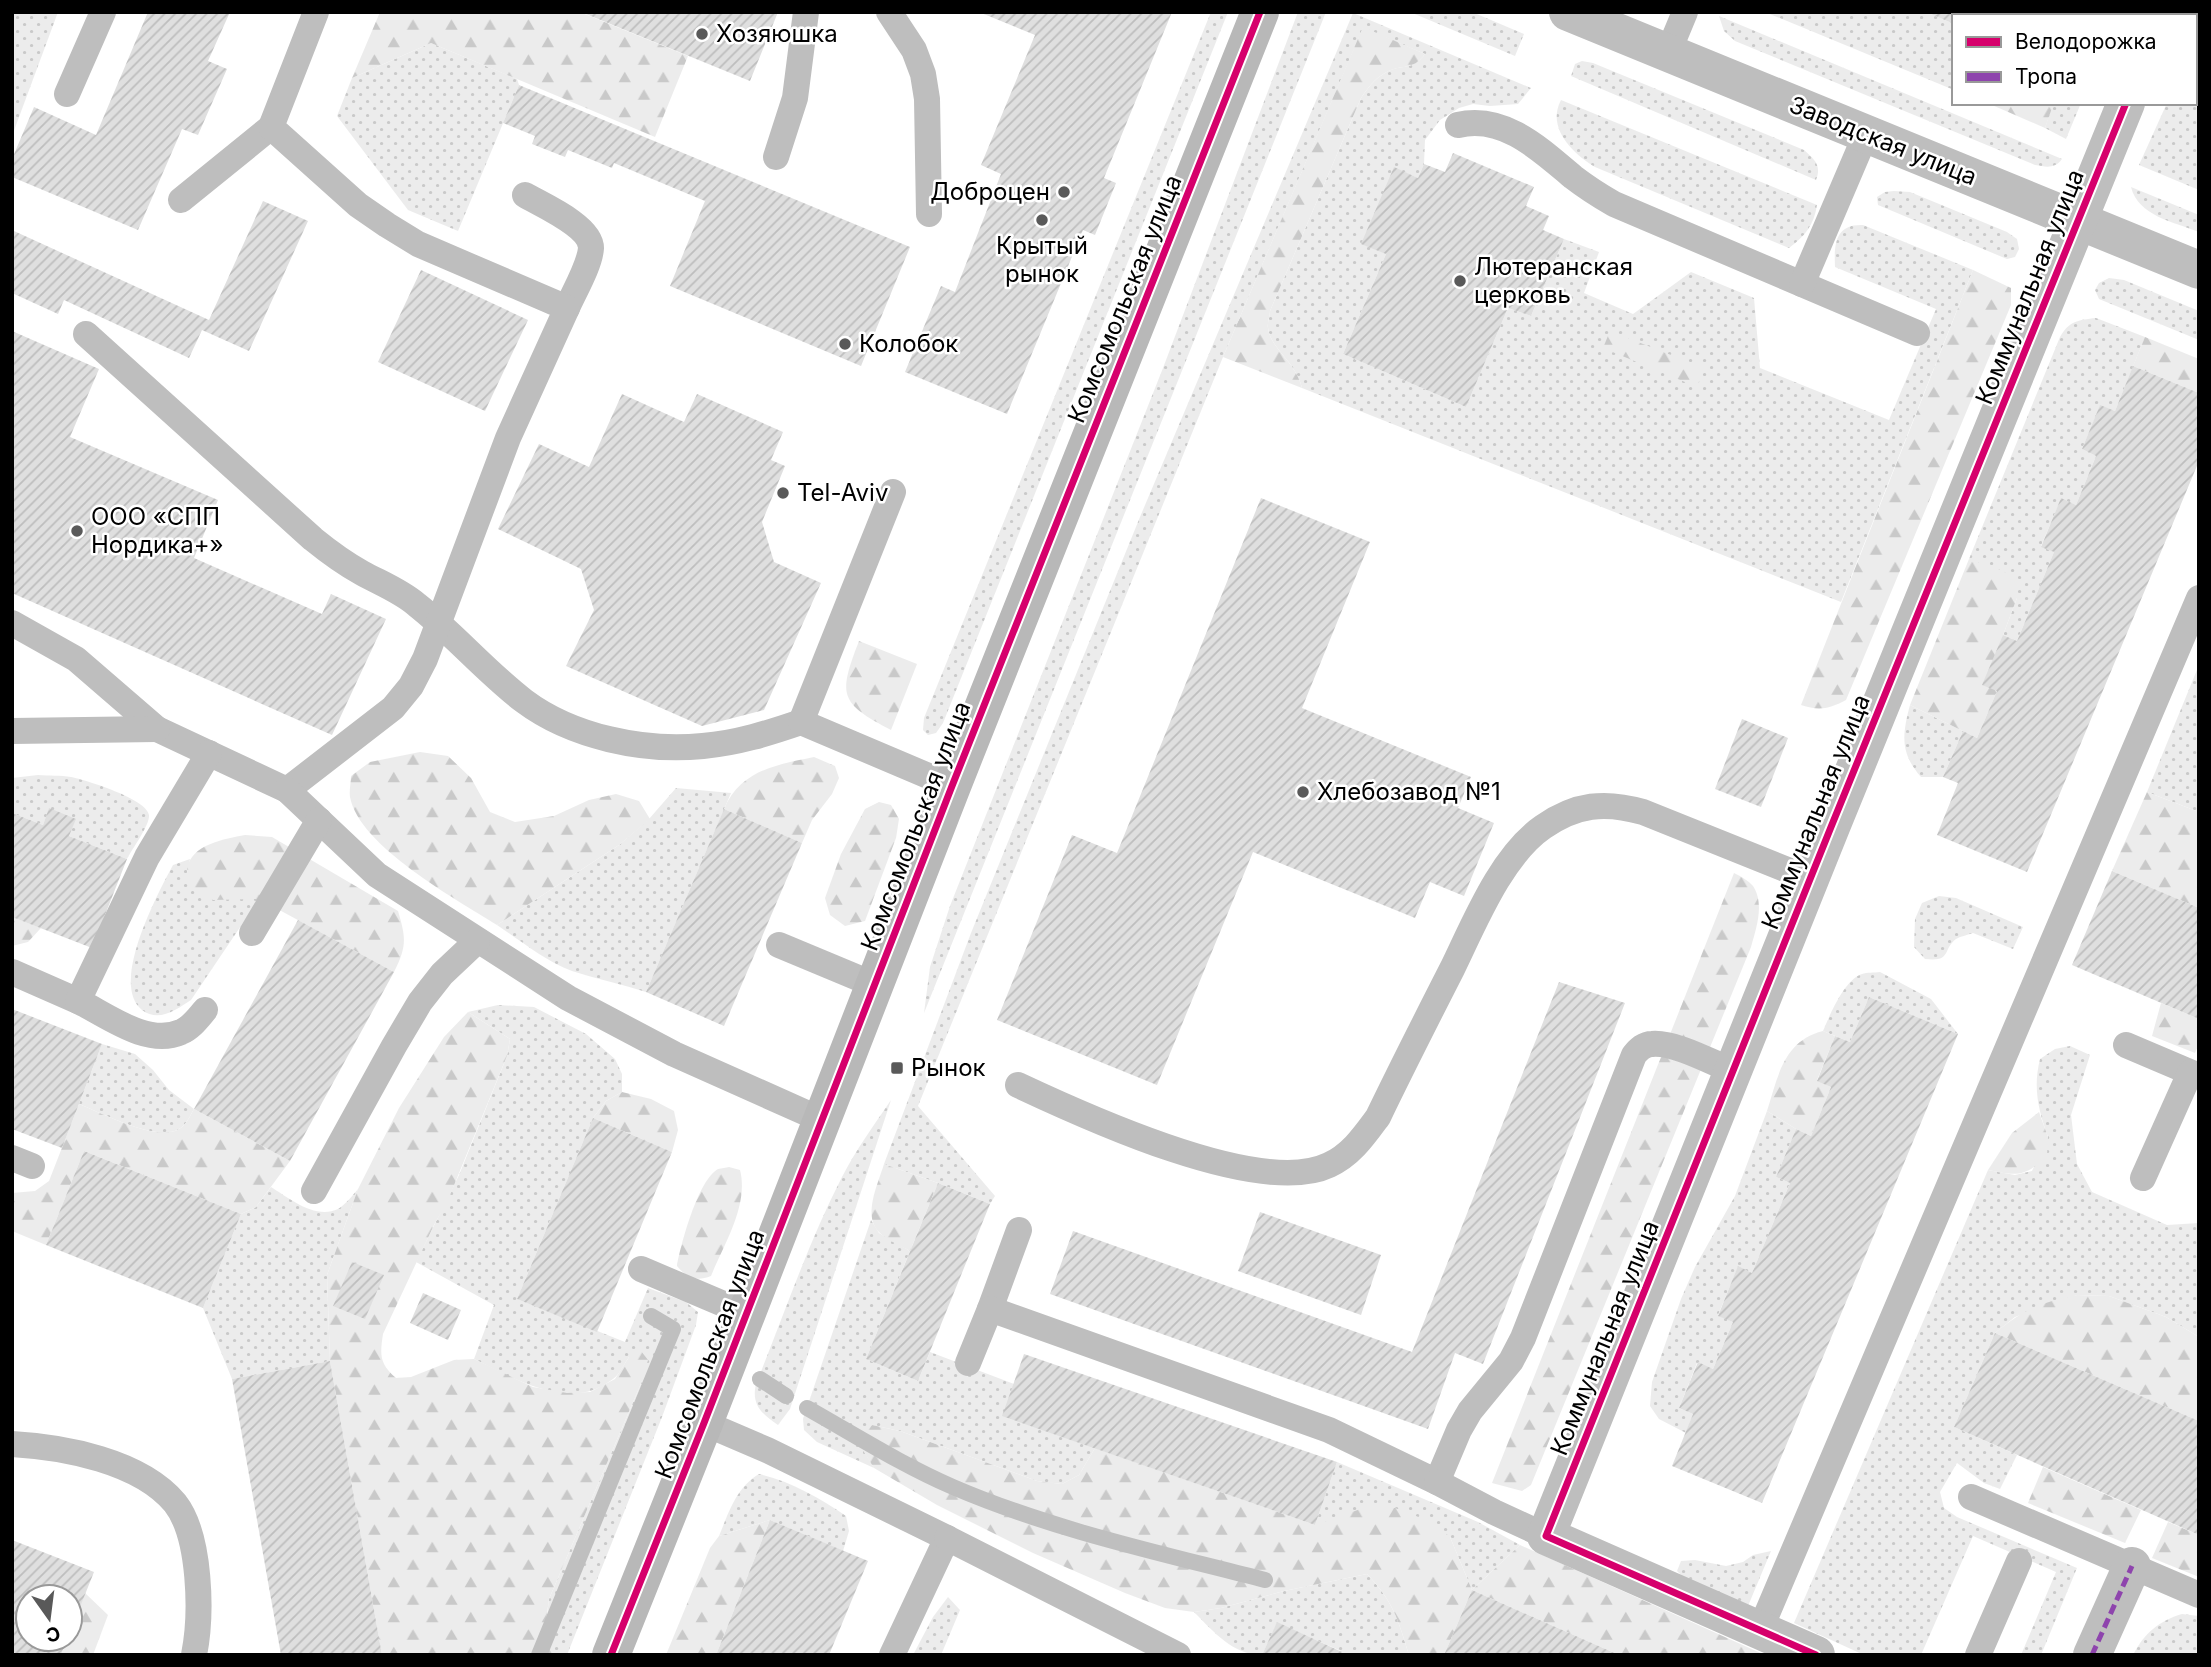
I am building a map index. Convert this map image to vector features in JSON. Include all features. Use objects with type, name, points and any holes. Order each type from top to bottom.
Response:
[{"type":"street","name":"Комсомольская улица","points":[[611,1655],[952,786],[1260,12]]},
{"type":"street","name":"Заводская улица","points":[[1568,12],[2199,270]]},
{"type":"street","name":"Коммунальная улица","points":[[1546,1536],[2125,105]]},
{"type":"street","points":[[1546,1536],[1816,1655]]},
{"type":"street","points":[[2092,1655],[2132,1566]]},
{"type":"lane","points":[[68,94],[103,12]]},
{"type":"lane","points":[[181,200],[271,127],[316,12]]},
{"type":"lane","points":[[776,157],[795,98],[806,12]]},
{"type":"lane","points":[[889,12],[914,50],[923,74],[927,99],[929,214]]},
{"type":"lane","points":[[1668,53],[1685,12]]},
{"type":"lane","points":[[1458,125],[1469,122],[1482,124],[1516,134],[1544,151],[1593,192],[1614,204],[1917,333]]},
{"type":"lane","points":[[271,127],[358,205],[418,244],[567,308]]},
{"type":"lane","points":[[1802,284],[1866,134]]},
{"type":"lane","points":[[287,790],[393,708],[411,687],[439,624],[508,438],[589,257],[590,241],[586,233],[525,195]]},
{"type":"lane","points":[[86,334],[313,539],[361,573],[416,604],[494,677],[526,703],[557,721],[618,740],[662,746],[702,746],[740,740],[801,722],[952,786]]},
{"type":"lane","points":[[801,722],[893,492]]},
{"type":"lane","points":[[1760,1630],[2199,598]]},
{"type":"lane","points":[[12,623],[76,659],[157,729],[287,790],[377,875],[568,998],[628,1032],[709,1071],[822,1120]]},
{"type":"lane","points":[[12,731],[157,729]]},
{"type":"lane","points":[[78,1001],[147,857],[209,753]]},
{"type":"lane","points":[[1018,1085],[1100,1122],[1178,1152],[1238,1166],[1304,1172],[1327,1166],[1346,1155],[1362,1140],[1378,1117],[1470,932],[1503,872],[1541,828],[1558,818],[1598,805],[1619,805],[1643,812],[1810,879]]},
{"type":"lane","points":[[252,933],[319,820]]},
{"type":"lane","points":[[314,1191],[420,1002],[442,974],[477,941]]},
{"type":"lane","points":[[779,945],[875,985]]},
{"type":"lane","points":[[12,972],[138,1031],[165,1036],[181,1032],[194,1024],[205,1010]]},
{"type":"lane","points":[[1437,1482],[1459,1430],[1511,1361],[1523,1338],[1634,1055],[1641,1047],[1652,1044],[1666,1046],[1732,1071]]},
{"type":"lane","points":[[2126,1045],[2194,1075],[2143,1178]]},
{"type":"lane","points":[[968,1363],[1019,1230]]},
{"type":"lane","points":[[641,1269],[747,1314]]},
{"type":"lane","points":[[990,1309],[1329,1430],[1546,1536]]},
{"type":"lane","points":[[704,1423],[767,1450],[947,1538],[1178,1655]]},
{"type":"lane","points":[[12,1444],[70,1451],[120,1466],[145,1478],[176,1505],[188,1532],[196,1567],[199,1618],[194,1655]]},
{"type":"lane","points":[[1971,1497],[2199,1595]]},
{"type":"lane","points":[[892,1655],[947,1538]]},
{"type":"lane","points":[[1978,1655],[2019,1561]]},
{"type":"green space","points":[[12,12],[58,12],[12,136]]},
{"type":"green space","points":[[380,12],[580,12],[688,56],[655,137],[431,43],[352,78]]},
{"type":"green space","points":[[1211,12],[1228,12],[943,723],[936,733],[928,735],[923,730],[924,718]]},
{"type":"green space","points":[[1298,12],[1326,12],[924,1013],[930,967],[950,906],[1163,368]]},
{"type":"green space","points":[[1410,12],[1472,12],[1524,34],[1515,56]]},
{"type":"green space","points":[[1765,12],[1926,12],[1952,23],[1952,89]]},
{"type":"green space","points":[[2033,12],[2119,12],[2118,14]]},
{"type":"green space","points":[[1353,13],[1531,88],[1518,104],[1473,104],[1459,108],[1440,120],[1425,140],[1424,164],[1418,178],[1394,168],[1386,254],[1343,354],[1466,407],[1508,308],[1531,316],[1564,239],[1599,252],[1584,293],[1633,314],[1691,272],[1754,298],[1760,368],[1889,420],[1936,309],[1835,267],[1838,237],[1847,228],[1863,225],[1973,270],[1841,602],[1302,388],[1294,370],[1270,335],[1270,311],[1361,98],[1381,75],[1416,63],[1425,54],[1363,28],[1223,357],[918,1106],[995,1196],[990,1204],[884,1164],[971,933],[1140,517]]},
{"type":"green space","points":[[1719,16],[2062,159],[2053,166],[2035,165],[1735,41],[1724,31]]},
{"type":"green space","points":[[1363,27],[1425,54],[1416,63],[1381,75],[1361,98],[1270,311],[1270,335],[1294,370],[1302,388],[1223,357]]},
{"type":"green space","points":[[431,43],[517,79],[519,85],[458,231],[408,210],[337,116],[352,78]]},
{"type":"green space","points":[[2199,54],[2199,190],[2139,165],[2166,105],[2197,105]]},
{"type":"green space","points":[[1582,61],[1593,63],[1804,150],[1817,166],[1816,180],[1571,76],[1575,64]]},
{"type":"green space","points":[[1561,100],[1817,205],[1811,224],[1789,248],[1595,167],[1578,155],[1559,130],[1557,110]]},
{"type":"green space","points":[[1992,105],[2053,105],[2045,128]]},
{"type":"green space","points":[[2052,105],[2080,105],[2066,139],[2045,128]]},
{"type":"green space","points":[[2131,187],[2199,215],[2199,232],[2158,217],[2141,205]]},
{"type":"green space","points":[[1894,191],[1910,192],[2007,232],[2017,239],[2019,249],[2015,257],[2007,259],[1878,205],[1877,197]]},
{"type":"green space","points":[[1973,270],[2011,288],[2011,305],[1846,700],[1824,708],[1801,705]]},
{"type":"green space","points":[[2109,278],[2124,280],[2199,311],[2199,340],[2099,299],[2095,290],[2099,283]]},
{"type":"green space","points":[[2096,318],[2145,337],[2115,411],[2100,406],[2082,449],[2096,456],[2076,505],[2061,499],[2041,546],[2054,552],[2017,641],[2003,635],[2017,598],[1969,559],[2060,337],[2075,322]]},
{"type":"green space","points":[[1610,331],[1704,368],[1697,387],[1603,348]]},
{"type":"green space","points":[[2145,337],[2199,359],[2199,393],[2133,366]]},
{"type":"green space","points":[[1969,559],[2004,571],[2015,582],[2017,598],[2003,635],[1997,691],[1977,738],[1910,705]]},
{"type":"green space","points":[[859,641],[917,664],[891,730],[861,712],[848,696],[848,674]]},
{"type":"green space","points":[[2199,665],[2199,812],[2147,792]]},
{"type":"green space","points":[[1910,705],[1963,731],[1943,777],[1921,777],[1909,760],[1904,735]]},
{"type":"green space","points":[[420,752],[448,756],[471,778],[490,812],[515,822],[554,816],[589,800],[616,794],[639,801],[650,819],[619,845],[497,925],[412,870],[371,834],[357,816],[350,797],[351,776],[370,762]]},
{"type":"green space","points":[[814,757],[835,766],[839,778],[832,794],[812,820],[802,843],[724,809],[740,786],[761,771]]},
{"type":"green space","points":[[67,776],[89,782],[115,791],[146,809],[149,815],[147,825],[127,859],[69,836],[75,819],[49,809],[43,825],[12,813],[12,778]]},
{"type":"green space","points":[[676,788],[731,793],[646,992],[562,967],[497,925],[619,845],[649,819]]},
{"type":"green space","points":[[2147,792],[2199,812],[2199,908],[2112,871]]},
{"type":"green space","points":[[879,802],[891,805],[899,819],[896,838],[865,921],[845,926],[830,915],[825,898],[841,854],[865,809]]},
{"type":"green space","points":[[245,835],[272,837],[398,911],[404,942],[394,972],[259,899],[213,900],[193,890],[187,869],[195,854],[210,844]]},
{"type":"green space","points":[[190,859],[187,872],[242,899],[259,899],[191,1000],[168,1013],[148,1014],[133,997],[133,960],[148,916],[173,865]]},
{"type":"green space","points":[[1734,873],[1747,880],[1757,893],[1759,908],[1751,947],[1531,1485],[1522,1491],[1492,1483]]},
{"type":"green space","points":[[1939,896],[1956,898],[2023,927],[2013,949],[1973,933],[1956,939],[1943,957],[1925,959],[1914,947],[1915,919],[1922,903]]},
{"type":"green space","points":[[12,917],[41,928],[28,942],[12,946]]},
{"type":"green space","points":[[1880,972],[1931,999],[1958,1034],[1869,997],[1850,1042],[1823,1031],[1849,983],[1862,974]]},
{"type":"green space","points":[[2161,1003],[2199,1019],[2199,1044],[2195,1053],[2152,1036]]},
{"type":"green space","points":[[498,1005],[534,1007],[586,1034],[615,1059],[622,1074],[622,1092],[606,1101],[593,1118],[517,1299],[625,1342],[648,1288],[686,1302],[698,1312],[696,1325],[662,1417],[567,1655],[556,1655],[551,1641],[549,1599],[642,1381],[629,1357],[615,1377],[596,1389],[561,1393],[525,1383],[474,1359],[494,1305],[416,1262],[459,1175],[507,1056],[510,1039],[468,1012]]},
{"type":"green space","points":[[468,1012],[510,1039],[507,1056],[448,1200],[383,1334],[382,1358],[386,1368],[396,1378],[411,1377],[454,1360],[474,1359],[533,1387],[567,1393],[590,1392],[615,1379],[629,1357],[641,1351],[648,1360],[642,1381],[549,1599],[546,1621],[556,1655],[382,1655],[330,1361],[327,1275],[358,1189],[399,1108],[444,1037]]},
{"type":"green space","points":[[1823,1031],[1835,1036],[1817,1080],[1831,1087],[1811,1136],[1767,1111],[1779,1073],[1791,1052],[1799,1043]]},
{"type":"green space","points":[[102,1044],[135,1054],[153,1070],[169,1090],[194,1109],[182,1127],[172,1132],[146,1130],[79,1104]]},
{"type":"green space","points":[[2070,1046],[2090,1055],[2071,1115],[2077,1164],[2092,1192],[2167,1225],[2199,1223],[2199,1337],[2166,1317],[2109,1296],[2077,1295],[2015,1317],[1995,1333],[1954,1427],[2017,1455],[2000,1489],[1984,1483],[1957,1463],[1940,1492],[1944,1508],[1957,1517],[2077,1568],[2041,1655],[2021,1655],[2056,1572],[1973,1536],[1921,1655],[1864,1655],[1794,1623],[1988,1170],[2015,1175],[2032,1171],[2048,1137],[2038,1098],[2040,1059],[2055,1049]]},
{"type":"green space","points":[[622,1092],[651,1099],[674,1111],[678,1130],[672,1152],[593,1118],[606,1101]]},
{"type":"green space","points":[[891,1100],[790,1409],[778,1425],[759,1408],[755,1398],[756,1384],[830,1202],[853,1157]]},
{"type":"green space","points":[[79,1104],[131,1126],[160,1132],[172,1132],[182,1127],[194,1109],[290,1161],[256,1207],[241,1214],[84,1151],[46,1245],[12,1231],[12,1193],[35,1191],[49,1181]]},
{"type":"green space","points":[[1767,1111],[1796,1129],[1776,1177],[1790,1183],[1752,1273],[1738,1267],[1718,1315],[1733,1322],[1713,1369],[1697,1363],[1679,1408],[1693,1414],[1686,1433],[1659,1419],[1650,1406],[1652,1382],[1681,1299],[1695,1267],[1735,1196]]},
{"type":"green space","points":[[2039,1112],[2048,1137],[2047,1156],[2033,1168],[2020,1173],[1988,1170],[2012,1133]]},
{"type":"green space","points":[[884,1164],[938,1183],[910,1251],[881,1234],[872,1219],[873,1200]]},
{"type":"green space","points":[[729,1167],[740,1170],[742,1183],[734,1224],[711,1276],[692,1278],[677,1266],[692,1213],[711,1175],[718,1169]]},
{"type":"green space","points":[[271,1187],[294,1202],[320,1212],[338,1209],[358,1189],[327,1275],[330,1361],[232,1379],[203,1308],[241,1214],[256,1207]]},
{"type":"green space","points":[[871,1220],[879,1233],[910,1251],[866,1359],[918,1381],[930,1352],[1014,1384],[1095,1448],[1079,1475],[1062,1484],[1037,1481],[900,1431],[872,1425],[864,1451],[874,1468],[817,1442],[804,1430],[803,1419]]},
{"type":"green space","points":[[2077,1295],[2109,1296],[2166,1317],[2199,1337],[2199,1421],[1995,1333],[2033,1308]]},
{"type":"green space","points":[[872,1425],[900,1431],[1037,1481],[1062,1484],[1079,1475],[1095,1448],[1315,1525],[1372,1505],[1395,1508],[1434,1523],[1450,1537],[1472,1590],[1444,1655],[1409,1655],[1394,1611],[1367,1574],[1284,1591],[1221,1608],[1194,1612],[1165,1608],[1033,1553],[937,1505],[874,1468],[864,1452],[865,1433]]},
{"type":"green space","points":[[1337,1462],[1478,1522],[1520,1545],[1472,1590],[1450,1537],[1315,1525]]},
{"type":"green space","points":[[2043,1467],[2141,1510],[2125,1543],[2028,1503]]},
{"type":"green space","points":[[759,1474],[804,1491],[846,1516],[849,1531],[843,1551],[770,1520],[719,1536],[739,1493]]},
{"type":"green space","points":[[770,1520],[716,1655],[666,1655],[710,1548],[719,1536]]},
{"type":"green space","points":[[2168,1522],[2199,1535],[2199,1577],[2152,1558]]},
{"type":"green space","points":[[1520,1545],[1765,1655],[1619,1655],[1472,1590]]},
{"type":"green space","points":[[1771,1551],[1748,1606],[1684,1578],[1677,1571],[1681,1561],[1695,1560],[1726,1566]]},
{"type":"green space","points":[[1367,1574],[1394,1611],[1409,1655],[1340,1655],[1341,1651],[1277,1623],[1262,1655],[1252,1654],[1233,1647],[1194,1612],[1221,1608],[1284,1591]]},
{"type":"green space","points":[[85,1593],[108,1615],[93,1655],[61,1655],[84,1653]]},
{"type":"green space","points":[[948,1597],[960,1610],[941,1655],[913,1655],[933,1617]]},
{"type":"green space","points":[[2182,1614],[2199,1616],[2199,1655],[2133,1655],[2153,1629]]},
{"type":"building","points":[[148,12],[230,12],[208,61],[227,69],[198,135],[182,129],[138,230],[12,177],[12,159],[34,107],[96,135]]},
{"type":"building","name":"Хозяюшка","points":[[581,12],[778,12],[750,81]]},
{"type":"building","name":"Крытый рынок","points":[[979,12],[1172,12],[1104,178],[1116,183],[1095,235],[1083,230],[1007,414],[905,372],[941,286],[955,292],[1001,174],[981,165],[1035,35]]},
{"type":"building","points":[[1926,12],[2033,12],[1952,14],[1952,23]]},
{"type":"building","points":[[519,85],[910,247],[861,366],[670,286],[705,201],[614,163],[612,168],[568,150],[565,157],[532,144],[535,136],[503,123]]},
{"type":"building","name":"Лютеранская церковь","points":[[1453,153],[1534,187],[1526,206],[1549,216],[1543,230],[1564,239],[1531,316],[1508,308],[1466,407],[1343,354],[1386,254],[1361,244],[1394,167],[1418,178],[1424,164],[1445,172]]},
{"type":"building","points":[[263,201],[308,221],[249,351],[202,330],[189,358],[64,300],[58,314],[12,293],[14,231],[209,320]]},
{"type":"building","points":[[421,270],[528,320],[485,411],[378,362]]},
{"type":"building","points":[[12,331],[99,369],[70,437],[218,500],[194,558],[322,614],[331,594],[386,619],[332,735],[12,593]]},
{"type":"building","points":[[2133,366],[2199,393],[2199,461],[2027,872],[1937,835],[1958,783],[1943,777],[1963,731],[1977,738],[1997,691],[1982,685],[2003,635],[2017,641],[2054,552],[2041,547],[2061,498],[2076,505],[2096,456],[2082,449],[2100,405],[2115,411]]},
{"type":"building","points":[[622,394],[684,422],[697,394],[783,432],[771,460],[785,466],[762,522],[774,562],[821,583],[764,710],[702,726],[566,666],[594,610],[581,569],[498,529],[539,444],[589,467]]},
{"type":"building","name":"Хлебозавод №1","points":[[1261,498],[1370,542],[1302,708],[1471,777],[1458,808],[1494,823],[1464,896],[1430,882],[1415,918],[1253,852],[1157,1085],[997,1020],[1072,835],[1117,853]]},
{"type":"building","points":[[1742,719],[1788,738],[1761,807],[1715,789]]},
{"type":"building","points":[[49,808],[76,819],[69,836],[127,859],[92,948],[12,917],[12,813],[43,825]]},
{"type":"building","points":[[724,809],[802,843],[724,1026],[646,992]]},
{"type":"building","points":[[2112,871],[2199,908],[2199,1019],[2072,965]]},
{"type":"building","points":[[298,920],[394,972],[290,1161],[194,1109]]},
{"type":"building","points":[[1559,982],[1625,1003],[1483,1364],[1455,1353],[1428,1429],[1050,1294],[1073,1231],[1412,1352]]},
{"type":"building","points":[[1869,997],[1958,1034],[1762,1503],[1672,1466],[1693,1414],[1679,1408],[1698,1362],[1713,1369],[1733,1322],[1718,1316],[1738,1266],[1752,1273],[1790,1183],[1776,1177],[1796,1129],[1811,1136],[1831,1087],[1817,1081],[1835,1036],[1850,1042]]},
{"type":"building","points":[[12,1009],[102,1044],[62,1148],[12,1129]]},
{"type":"building","points":[[593,1118],[672,1152],[597,1332],[517,1299]]},
{"type":"building","points":[[84,1151],[241,1214],[203,1308],[46,1245]]},
{"type":"building","points":[[938,1183],[990,1204],[918,1381],[866,1359]]},
{"type":"building","points":[[1260,1212],[1381,1255],[1361,1315],[1238,1271]]},
{"type":"building","points":[[352,1262],[384,1275],[365,1319],[333,1306]]},
{"type":"building","points":[[423,1293],[461,1310],[448,1340],[410,1323]]},
{"type":"building","points":[[1995,1333],[2199,1421],[2199,1535],[1954,1427]]},
{"type":"building","points":[[1024,1354],[1337,1462],[1315,1525],[1002,1416]]},
{"type":"building","points":[[330,1361],[382,1655],[281,1655],[232,1379]]},
{"type":"building","points":[[770,1520],[868,1561],[829,1655],[716,1655]]},
{"type":"building","points":[[12,1540],[94,1572],[84,1597],[84,1583],[14,1583],[14,1653],[62,1653],[12,1655]]},
{"type":"building","points":[[1472,1590],[1619,1655],[1444,1655]]},
{"type":"building","points":[[1277,1622],[1342,1652],[1340,1655],[1262,1655]]},
{"type":"waterway","points":[[539,1655],[673,1329],[651,1316]]},
{"type":"waterway","points":[[760,1379],[786,1396]]},
{"type":"waterway","points":[[807,1408],[915,1469],[991,1502],[1107,1540],[1265,1580]]},
{"type":"marked path","points":[[2092,1655],[2132,1566]]},
{"type":"cycle path","points":[[611,1655],[952,786],[1260,12]]},
{"type":"cycle path","points":[[1816,1655],[1546,1536],[2125,105]]},
{"type":"place","name":"Хозяюшка","points":[[702,34]]},
{"type":"place","name":"Доброцен","points":[[1064,192]]},
{"type":"place","name":"Крытый рынок","points":[[1042,220]]},
{"type":"place","name":"Лютеранская церковь","points":[[1460,281]]},
{"type":"place","name":"Колобок","points":[[845,344]]},
{"type":"place","name":"Tel-Aviv","points":[[783,493]]},
{"type":"place","name":"ООО «СПП Нордика+»","points":[[77,531]]},
{"type":"place","name":"Хлебозавод №1","points":[[1303,792]]},
{"type":"place","name":"Рынок","points":[[897,1068]]}]
